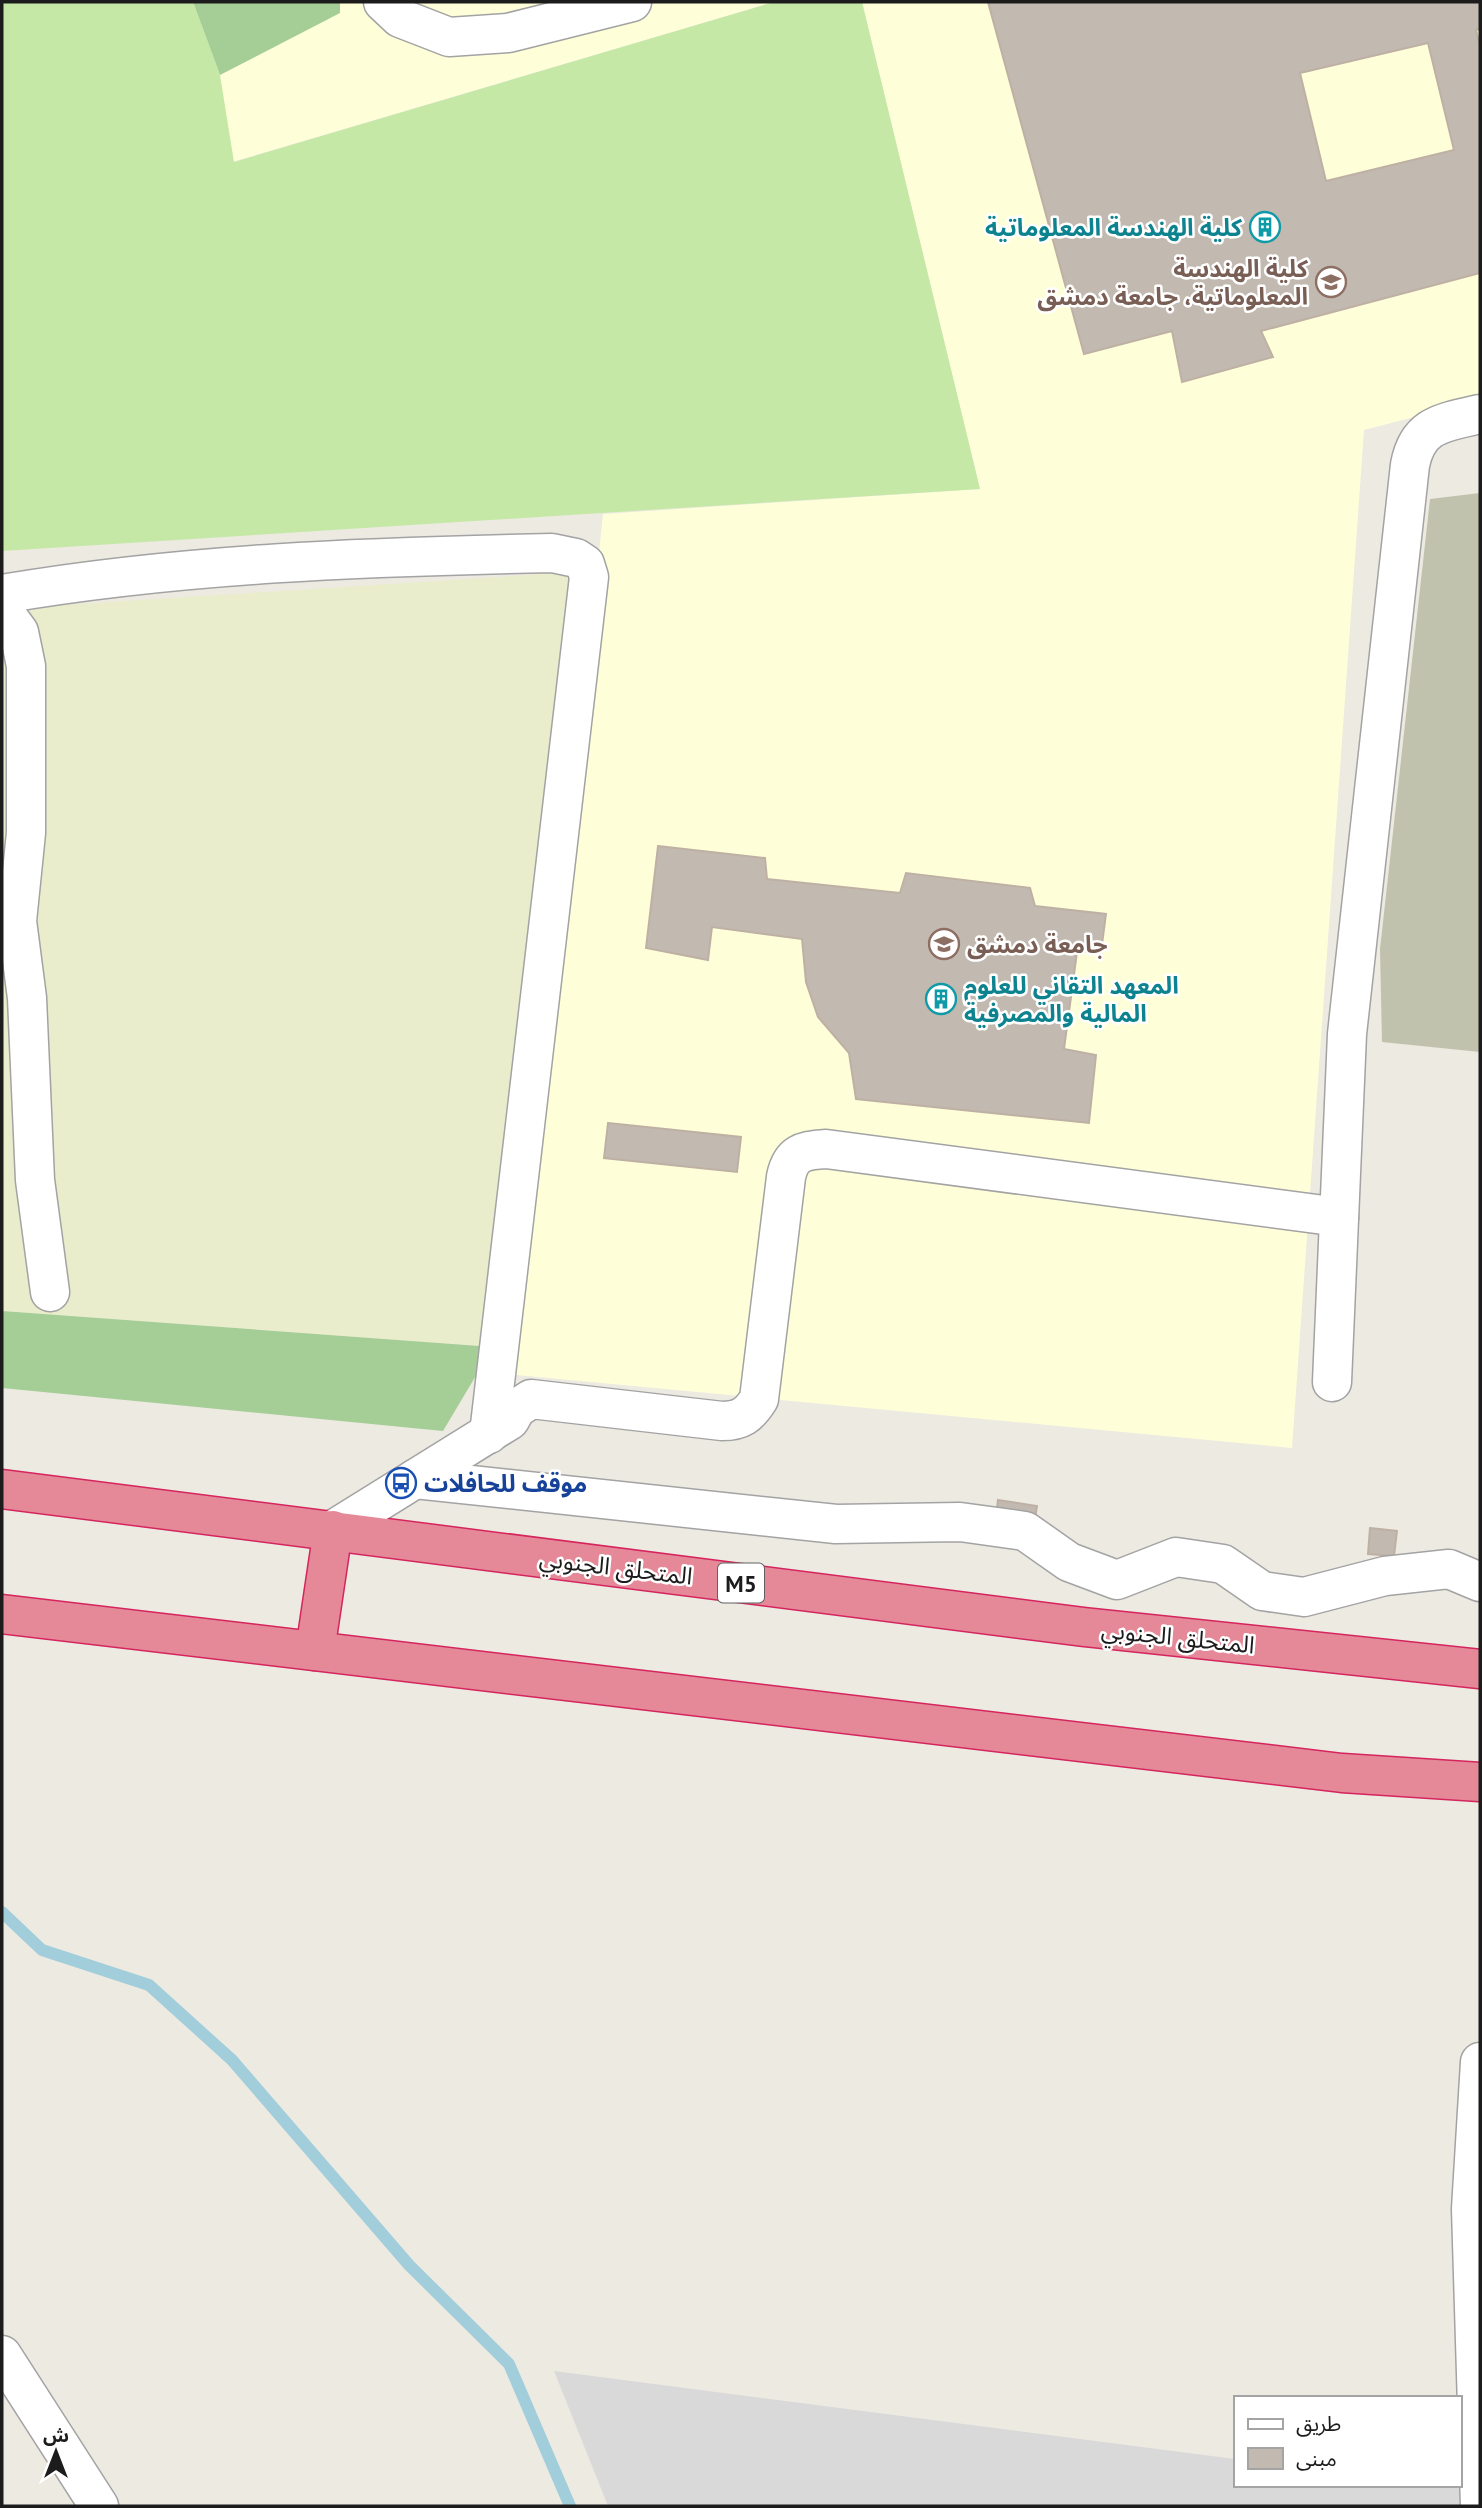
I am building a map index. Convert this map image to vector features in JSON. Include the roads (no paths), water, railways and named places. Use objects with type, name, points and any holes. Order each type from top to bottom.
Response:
[{"type":"highway","name":"المتحلق الجنوبي","points":[[2,1489],[1084,1627],[1480,1670]]},
{"type":"highway","points":[[315,1651],[333,1530]]},
{"type":"highway","points":[[2,1614],[1342,1773],[1480,1782]]},
{"type":"street","points":[[383,2],[400,18],[449,37],[508,33],[632,2]]},
{"type":"street","points":[[1332,1382],[1347,1034],[1414,445],[1426,431],[1480,414]]},
{"type":"street","points":[[2,594],[102,576],[355,557],[552,553],[576,558],[585,564],[589,577],[489,1434]]},
{"type":"street","points":[[2,610],[19,632],[26,666],[26,833],[20,874],[18,921],[27,998],[35,1180],[50,1292]]},
{"type":"street","points":[[333,1530],[489,1434],[510,1420],[516,1409],[531,1399],[722,1421],[736,1421],[751,1412],[759,1399],[786,1177],[790,1161],[803,1150],[826,1149],[1339,1217]]},
{"type":"street","points":[[415,1479],[836,1524],[960,1521],[1025,1531],[1069,1562],[1117,1580],[1177,1557],[1223,1564],[1262,1591],[1304,1597],[1385,1576],[1449,1569],[1480,1582]]},
{"type":"street","points":[[1480,2062],[1471,2209],[1480,2506]]},
{"type":"street","points":[[2,2355],[99,2506]]},
{"type":"waterway","points":[[2,1912],[42,1950],[149,1985],[232,2060],[409,2265],[509,2364],[570,2506]]},
{"type":"place","name":"كلية الهندسة المعلوماتية","points":[[1265,227]]},
{"type":"place","name":"كلية الهندسة المعلوماتية، جامعة دمشق","points":[[1331,282]]},
{"type":"place","name":"جامعة دمشق","points":[[944,944]]},
{"type":"place","name":"المعهد التقاني للعلوم المالية والمصرفية","points":[[941,999]]},
{"type":"place","name":"موقف للحافلات","points":[[401,1483]]}]
